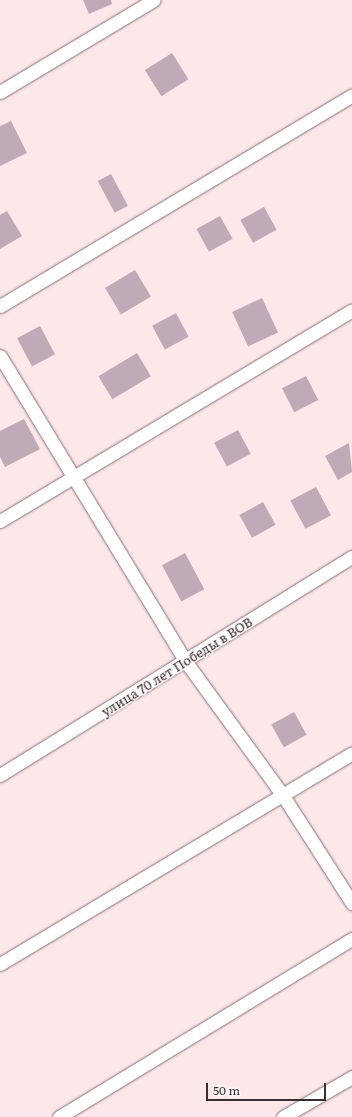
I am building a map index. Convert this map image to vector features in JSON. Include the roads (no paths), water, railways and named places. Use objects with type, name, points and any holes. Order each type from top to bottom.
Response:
[{"type":"street","points":[[0,92],[154,0]]},
{"type":"street","points":[[0,306],[352,95]]},
{"type":"street","points":[[0,521],[73,479],[352,310]]},
{"type":"street","points":[[0,356],[73,479],[186,662],[282,794],[352,903]]},
{"type":"street","name":"улица 70 лет Победы в ВОВ","points":[[0,775],[186,662],[352,557]]},
{"type":"street","points":[[0,964],[352,753]]},
{"type":"street","points":[[59,1117],[352,939]]},
{"type":"street","points":[[283,1117],[352,1077]]}]
